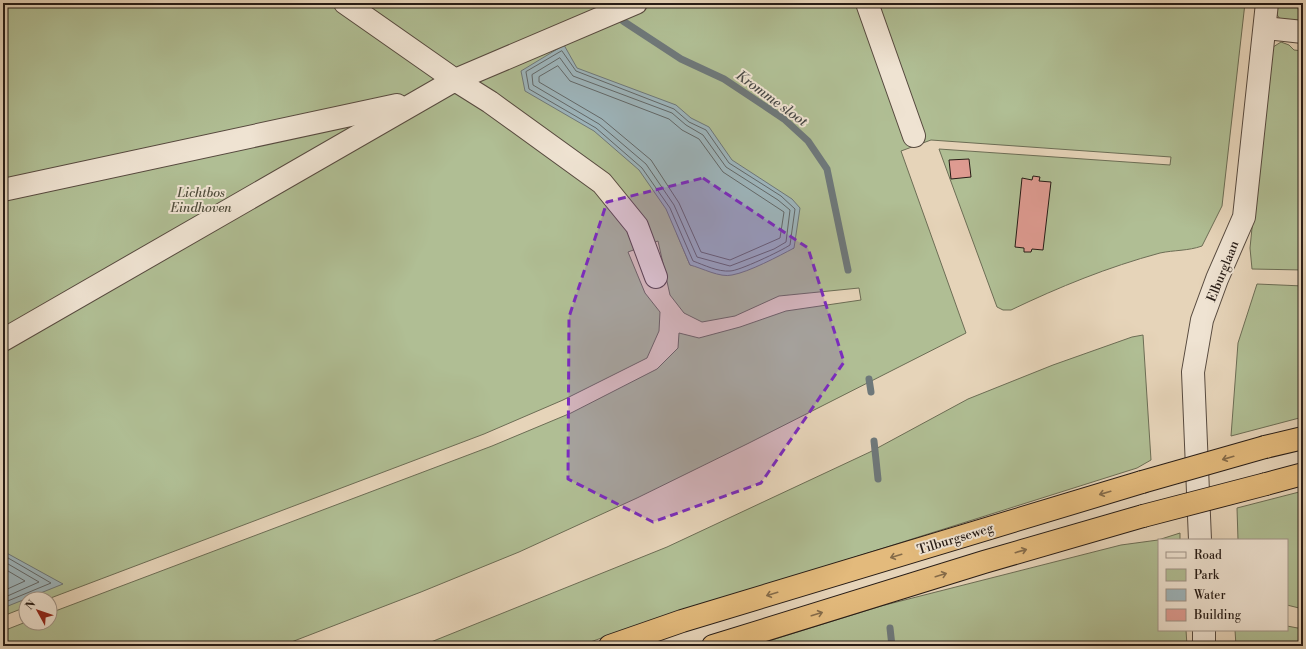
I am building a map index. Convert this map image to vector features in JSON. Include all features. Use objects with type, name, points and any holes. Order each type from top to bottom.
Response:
[{"type":"highway","name":"Tilburgseweg","points":[[610,646],[712,612],[1142,482],[1265,447],[1303,438]]},
{"type":"highway","points":[[713,646],[984,562],[1143,516],[1303,474]]},
{"type":"street","points":[[345,3],[455,80],[490,102],[602,183],[637,226],[656,277]]},
{"type":"street","points":[[3,340],[455,80],[636,3]]},
{"type":"street","points":[[867,3],[914,136]]},
{"type":"street","name":"Elburglaan","points":[[1200,539],[1193,372],[1202,320],[1217,278],[1244,217],[1267,3]]},
{"type":"street","points":[[1265,28],[1303,32]]},
{"type":"street","points":[[3,190],[419,100]]},
{"type":"street","points":[[1204,631],[1204,646]]},
{"type":"highlighted area","points":[[703,178],[808,248],[844,362],[761,483],[653,522],[568,479],[569,317],[607,202]]},
{"type":"green space","name":"Lichtbos Eindhoven","points":[[3,3],[1245,3],[1222,206],[1202,246],[1192,249],[1160,253],[1103,271],[1047,293],[1011,310],[1003,310],[997,307],[939,149],[1170,165],[1171,157],[931,140],[901,151],[966,333],[637,498],[519,552],[421,592],[281,646],[3,646],[3,631],[18,625],[18,631],[58,631],[58,610],[492,446],[571,413],[657,369],[678,348],[679,333],[699,338],[740,327],[786,311],[861,300],[859,288],[779,296],[735,316],[702,322],[684,313],[670,295],[658,241],[628,252],[645,293],[660,312],[659,331],[647,358],[563,400],[484,434],[58,595],[58,591],[18,591],[18,610],[3,616]],"holes":[[[677,234],[794,248],[690,265]]]},
{"type":"green space","points":[[1276,3],[1303,3],[1303,25],[1283,23],[1275,12]]},
{"type":"green space","points":[[1281,42],[1289,45],[1294,50],[1303,51],[1303,270],[1252,269],[1250,248],[1270,49]]},
{"type":"green space","points":[[1257,284],[1303,286],[1303,417],[1231,436],[1238,343]]},
{"type":"green space","points":[[1143,335],[1151,460],[1137,468],[624,630],[579,646],[421,646],[667,547],[870,452],[968,399],[1053,365],[1132,337]]},
{"type":"green space","points":[[1303,491],[1303,609],[1288,605],[1288,539],[1238,539],[1237,508]]},
{"type":"green space","points":[[1180,533],[1180,539],[1161,539]]},
{"type":"green space","points":[[1158,540],[1158,631],[1186,631],[1187,646],[752,646],[881,606],[1121,545]]},
{"type":"green space","points":[[1288,626],[1303,629],[1303,640],[1293,646],[1236,646],[1235,631],[1288,631]]},
{"type":"green space","points":[[335,642],[396,646],[325,646]]},
{"type":"water","points":[[564,45],[577,68],[676,105],[691,118],[709,127],[732,160],[792,199],[800,208],[794,248],[755,267],[727,276],[690,265],[666,209],[639,170],[594,131],[525,91],[521,71]]},
{"type":"water","points":[[3,551],[63,584],[46,591],[18,591],[18,602],[3,608]]},
{"type":"building","points":[[969,159],[971,177],[951,179],[949,160]]},
{"type":"building","points":[[1033,176],[1040,177],[1039,181],[1051,182],[1043,250],[1032,249],[1031,252],[1024,252],[1024,248],[1015,247],[1022,178],[1032,180]]},
{"type":"waterway","name":"Kromme sloot","points":[[593,3],[597,4]]},
{"type":"waterway","name":"Kromme sloot","points":[[623,21],[681,59],[724,79],[784,119],[808,141],[827,169],[848,270]]},
{"type":"waterway","name":"Kromme sloot","points":[[869,379],[871,392]]},
{"type":"waterway","points":[[874,441],[878,479]]},
{"type":"waterway","points":[[890,628],[892,646]]}]
